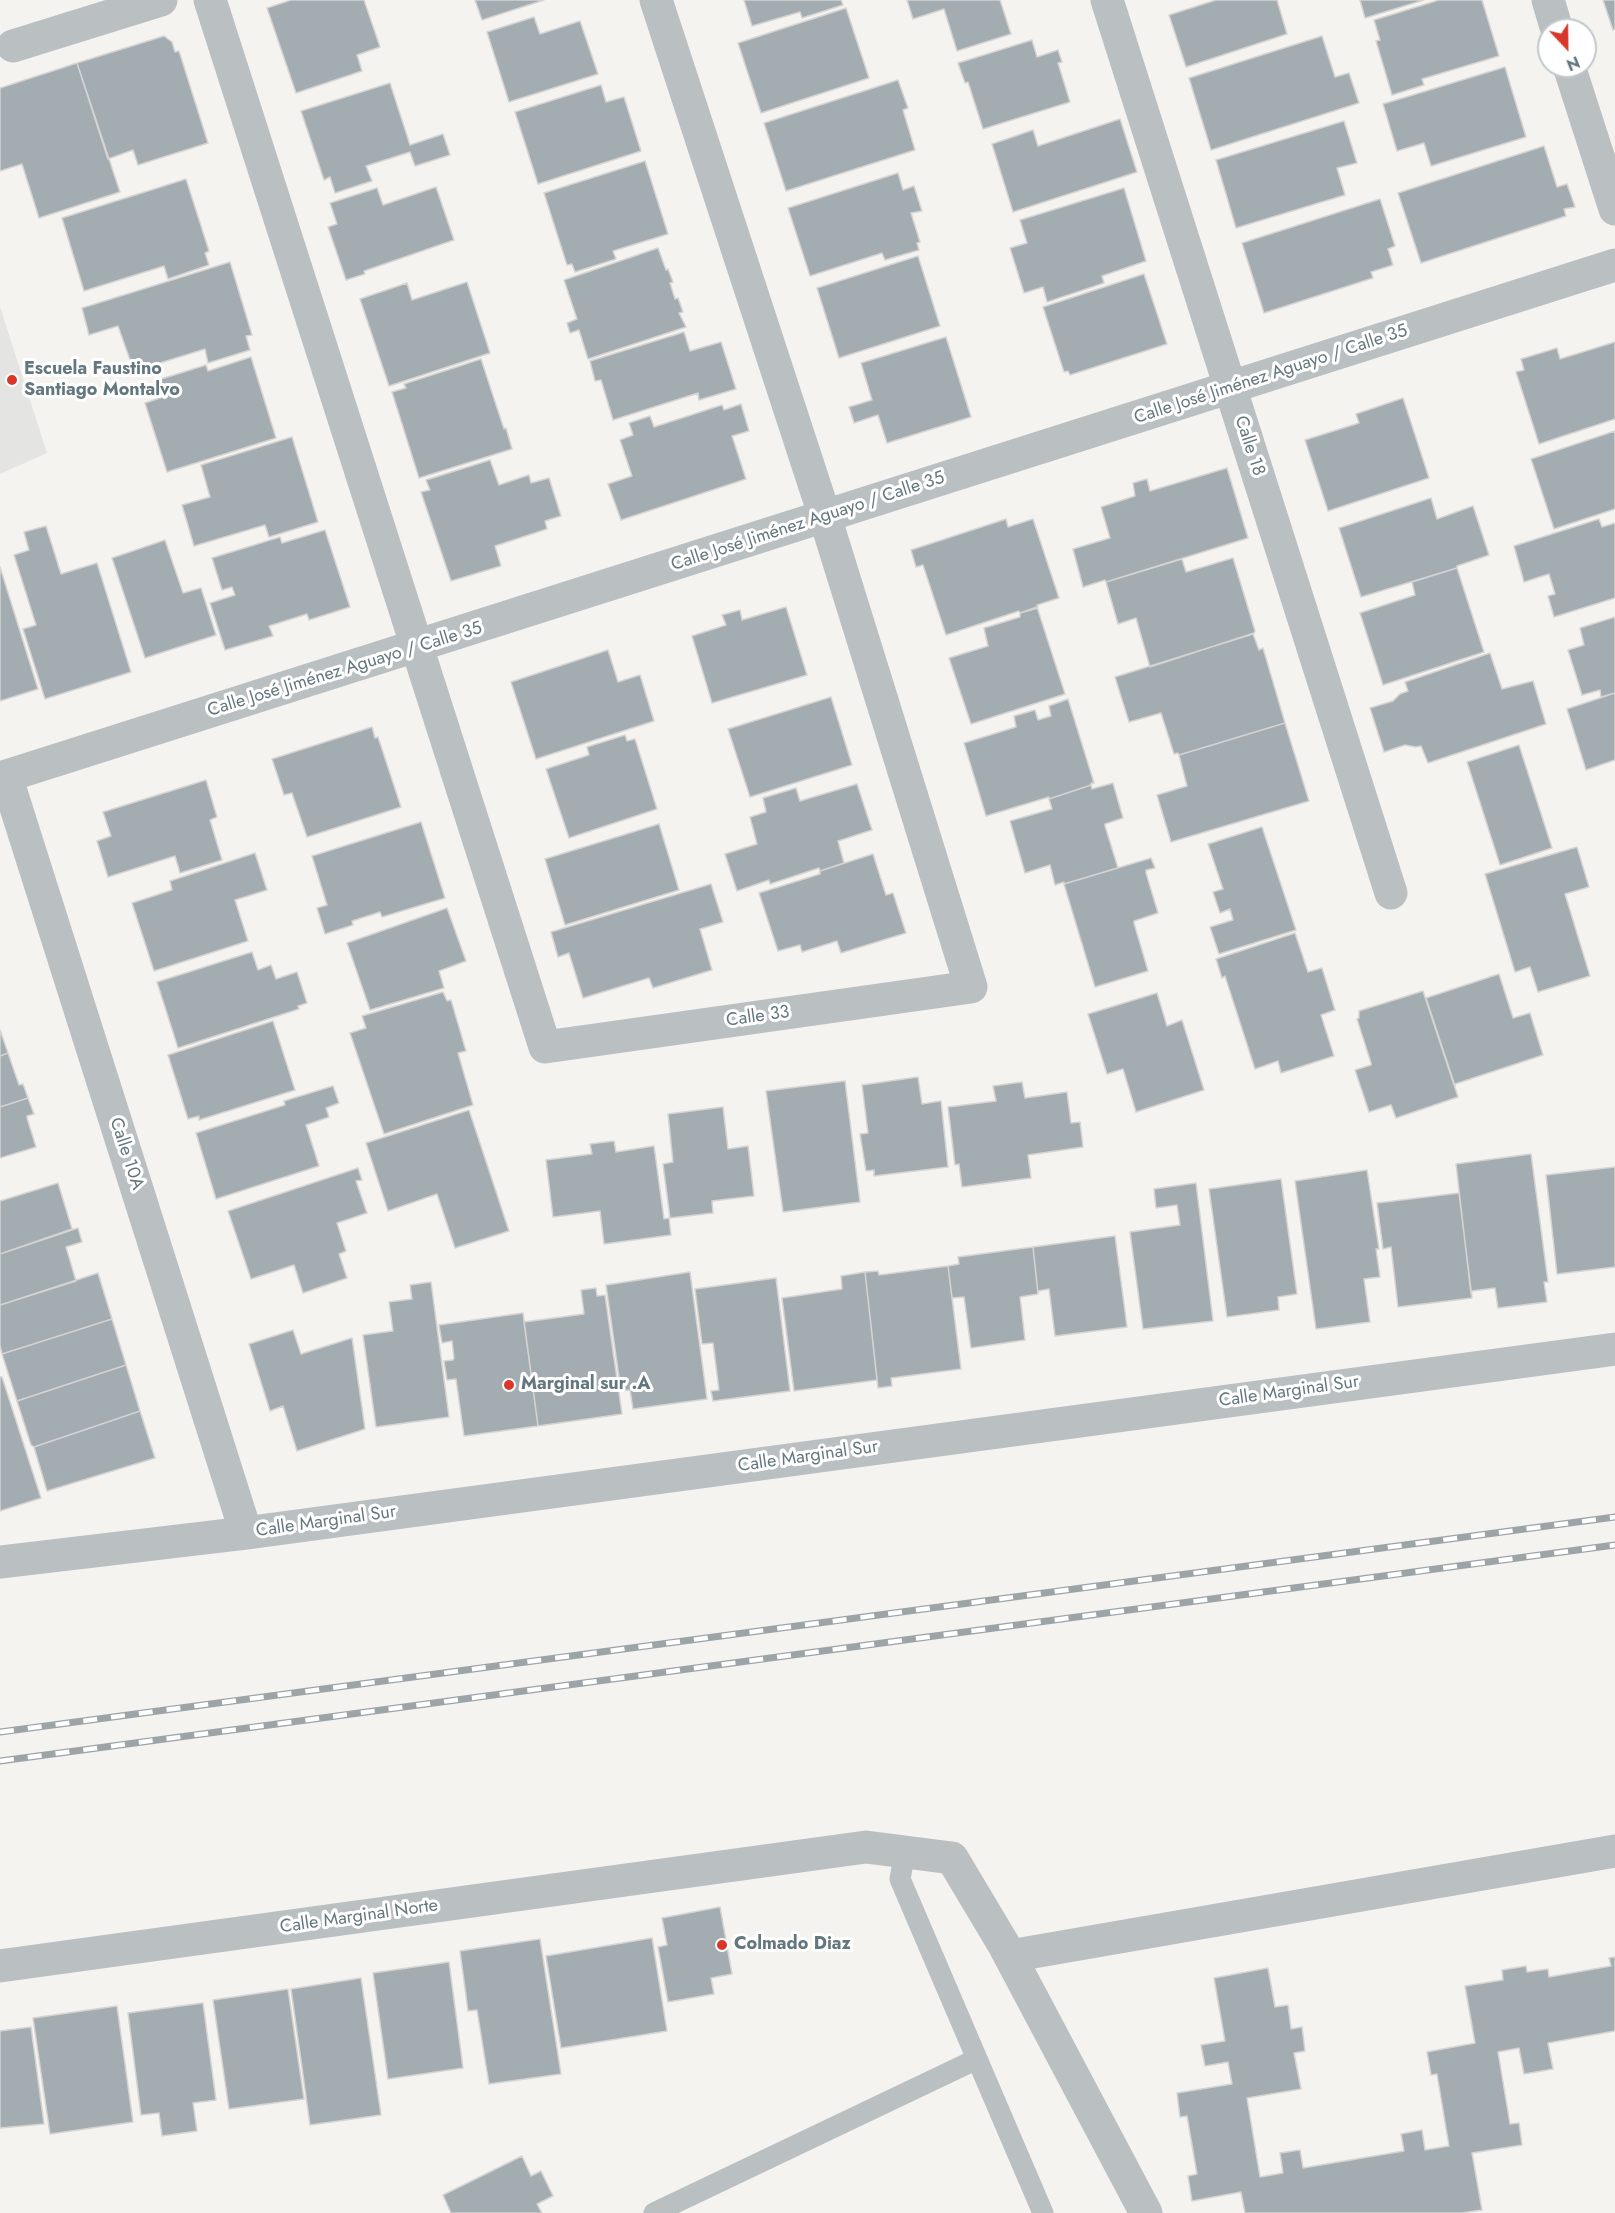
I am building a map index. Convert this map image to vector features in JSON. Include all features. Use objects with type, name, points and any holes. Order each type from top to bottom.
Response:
[{"type":"street","points":[[13,46],[161,0]]},
{"type":"street","points":[[210,0],[417,647]]},
{"type":"street","points":[[656,0],[825,517]]},
{"type":"street","name":"Calle 18","points":[[1107,0],[1390,893]]},
{"type":"street","points":[[1548,0],[1553,18]]},
{"type":"street","points":[[1573,78],[1615,209]]},
{"type":"street","name":"Calle José Jiménez Aguayo / Calle 35","points":[[3,777],[1615,265]]},
{"type":"street","name":"Calle 33","points":[[417,647],[545,1047],[971,987],[825,517]]},
{"type":"street","name":"Calle 10A","points":[[3,777],[246,1533]]},
{"type":"street","name":"Calle Marginal Sur","points":[[0,1562],[246,1533],[1615,1348]]},
{"type":"street","name":"Calle Marginal Norte","points":[[0,1966],[866,1847],[951,1858],[1010,1956]]},
{"type":"street","points":[[1146,2213],[1010,1956],[1615,1851]]},
{"type":"lane","points":[[905,1852],[900,1879],[1043,2213]]},
{"type":"lane","points":[[654,2213],[977,2059]]},
{"type":"shaded area","name":"Escuela Faustino Santiago Montalvo","points":[[0,307],[47,453],[0,474]]},
{"type":"building","points":[[291,0],[364,0],[380,47],[357,55],[362,71],[296,93],[267,8]]},
{"type":"building","points":[[475,0],[544,0],[482,20]]},
{"type":"building","points":[[744,0],[841,0],[843,5],[802,18],[800,12],[752,26]]},
{"type":"building","points":[[907,0],[1000,0],[1011,34],[957,51],[944,9],[913,19]]},
{"type":"building","points":[[1216,0],[1277,0],[1287,34],[1186,67],[1169,15]]},
{"type":"building","points":[[1360,0],[1424,0],[1365,18]]},
{"type":"building","points":[[1439,0],[1482,0],[1499,56],[1422,79],[1424,85],[1392,95],[1376,41],[1380,40],[1374,20]]},
{"type":"building","points":[[1603,0],[1615,0],[1615,29],[1613,30]]},
{"type":"building","points":[[846,8],[869,78],[761,113],[738,43]]},
{"type":"building","points":[[534,17],[540,34],[580,21],[598,74],[509,102],[487,32]]},
{"type":"building","points":[[164,36],[172,42],[175,52],[179,51],[208,143],[138,165],[133,150],[108,159],[77,63]]},
{"type":"building","points":[[1322,36],[1335,77],[1349,73],[1359,103],[1211,150],[1189,78]]},
{"type":"building","points":[[1032,40],[1037,57],[1058,50],[1062,62],[1058,63],[1070,102],[983,129],[968,82],[965,83],[958,63]]},
{"type":"building","points":[[77,63],[120,192],[39,218],[22,164],[0,171],[0,88]]},
{"type":"building","points":[[1505,67],[1526,137],[1431,166],[1424,143],[1397,151],[1383,104]]},
{"type":"building","points":[[898,80],[908,108],[903,110],[915,150],[786,191],[764,123]]},
{"type":"building","points":[[390,83],[410,145],[443,134],[450,155],[415,166],[410,152],[366,166],[372,181],[335,193],[330,177],[324,180],[301,111]]},
{"type":"building","points":[[601,85],[606,102],[624,97],[641,151],[538,184],[515,112]]},
{"type":"building","points":[[1120,119],[1137,172],[1013,212],[992,144],[1033,130],[1038,146]]},
{"type":"building","points":[[1344,121],[1357,163],[1337,168],[1345,195],[1236,228],[1216,160]]},
{"type":"building","points":[[1544,146],[1557,187],[1567,184],[1575,207],[1564,209],[1566,216],[1421,263],[1398,193]]},
{"type":"building","points":[[645,161],[668,234],[613,251],[616,259],[575,272],[572,264],[567,265],[544,193]]},
{"type":"building","points":[[898,173],[903,190],[914,186],[922,211],[911,213],[920,242],[917,243],[919,250],[885,260],[882,253],[810,276],[788,208]]},
{"type":"building","points":[[186,179],[209,251],[205,253],[209,265],[168,279],[164,266],[84,291],[62,218]]},
{"type":"building","points":[[436,187],[454,240],[364,271],[365,274],[346,280],[328,227],[337,224],[330,203],[377,188],[383,205]]},
{"type":"building","points":[[1124,188],[1146,261],[1102,276],[1104,283],[1047,302],[1043,287],[1024,293],[1010,248],[1027,243],[1020,220]]},
{"type":"building","points":[[1380,199],[1395,246],[1388,249],[1393,265],[1371,272],[1373,278],[1264,313],[1242,243]]},
{"type":"building","points":[[658,248],[673,282],[670,283],[675,299],[678,298],[683,312],[679,313],[686,327],[588,359],[579,330],[570,333],[567,323],[577,319],[564,280]]},
{"type":"building","points":[[918,256],[940,326],[839,358],[817,288]]},
{"type":"building","points":[[230,262],[252,335],[246,336],[250,350],[208,363],[205,349],[134,371],[118,326],[89,335],[82,308]]},
{"type":"building","points":[[1144,274],[1167,344],[1070,375],[1068,371],[1064,372],[1043,307]]},
{"type":"building","points":[[467,282],[490,353],[389,386],[360,299],[407,283],[412,300]]},
{"type":"building","points":[[684,332],[690,351],[721,342],[736,389],[699,400],[698,393],[613,420],[601,380],[595,381],[590,361]]},
{"type":"building","points":[[946,337],[971,417],[887,443],[878,415],[854,423],[849,407],[872,400],[861,363]]},
{"type":"building","points":[[1615,342],[1615,419],[1539,444],[1516,372],[1524,370],[1521,359],[1557,348],[1560,359]]},
{"type":"building","points":[[251,357],[276,438],[167,472],[145,403],[163,397],[158,380],[206,365],[208,371]]},
{"type":"building","points":[[481,359],[512,449],[419,478],[392,392],[406,388],[404,384]]},
{"type":"building","points":[[1403,398],[1429,478],[1328,511],[1305,440],[1359,423],[1356,414]]},
{"type":"building","points":[[741,404],[749,431],[732,436],[746,479],[621,520],[608,484],[632,476],[620,440],[633,435],[629,423],[650,416],[654,427],[722,405],[724,410]]},
{"type":"building","points":[[1615,431],[1615,509],[1554,529],[1531,459]]},
{"type":"building","points":[[292,437],[318,522],[269,537],[265,525],[194,546],[182,505],[210,497],[201,465]]},
{"type":"building","points":[[490,460],[499,485],[529,475],[531,483],[549,478],[561,516],[545,521],[547,529],[495,546],[501,566],[451,581],[421,492],[430,490],[426,480]]},
{"type":"building","points":[[1227,468],[1248,538],[1083,587],[1073,549],[1110,538],[1101,507],[1135,496],[1133,483],[1147,479],[1150,491]]},
{"type":"building","points":[[1431,498],[1437,519],[1473,506],[1489,555],[1457,566],[1457,568],[1361,597],[1339,528]]},
{"type":"building","points":[[1006,519],[1008,527],[1033,519],[1059,598],[1037,605],[1038,608],[1020,613],[1019,611],[946,635],[923,565],[916,567],[911,550]]},
{"type":"building","points":[[1599,519],[1602,527],[1615,523],[1615,598],[1554,617],[1548,596],[1555,594],[1549,574],[1524,582],[1514,546]]},
{"type":"building","points":[[46,526],[61,574],[97,563],[131,672],[45,699],[23,629],[36,625],[14,555],[29,550],[24,532]]},
{"type":"building","points":[[325,530],[350,607],[309,620],[307,614],[269,626],[273,636],[225,650],[210,603],[235,595],[232,587],[222,590],[212,558],[280,537],[282,543]]},
{"type":"building","points":[[165,540],[183,593],[201,588],[216,635],[145,658],[112,558]]},
{"type":"building","points":[[1233,558],[1254,633],[1150,667],[1136,618],[1118,624],[1106,582],[1182,559],[1186,572]]},
{"type":"building","points":[[0,567],[38,689],[0,701]]},
{"type":"building","points":[[1457,568],[1484,652],[1383,685],[1360,613],[1415,595],[1412,582]]},
{"type":"building","points":[[786,607],[807,675],[712,703],[692,636],[726,625],[722,615],[740,610],[742,620]]},
{"type":"building","points":[[1037,607],[1065,694],[971,724],[949,658],[988,646],[984,628],[1020,617],[1020,613]]},
{"type":"building","points":[[1615,617],[1615,693],[1601,697],[1600,690],[1582,695],[1568,650],[1584,645],[1580,628]]},
{"type":"building","points":[[1253,634],[1259,650],[1263,648],[1285,723],[1179,755],[1174,754],[1161,713],[1129,722],[1115,677]]},
{"type":"building","points":[[608,650],[618,682],[640,675],[654,721],[536,759],[511,682]]},
{"type":"building","points":[[1490,653],[1502,689],[1533,681],[1546,724],[1428,763],[1421,746],[1405,745],[1384,752],[1370,708],[1393,701],[1400,694],[1408,691],[1405,682]]},
{"type":"building","points":[[1615,693],[1615,760],[1586,770],[1567,709]]},
{"type":"building","points":[[831,697],[852,765],[750,797],[728,729]]},
{"type":"building","points":[[1068,699],[1094,783],[1049,799],[1049,797],[986,816],[964,743],[1016,727],[1014,716],[1035,710],[1038,720],[1051,716],[1049,706]]},
{"type":"building","points":[[1285,723],[1309,801],[1171,842],[1157,795],[1187,786],[1179,755]]},
{"type":"building","points":[[372,727],[375,738],[378,737],[401,807],[307,837],[292,793],[284,795],[272,759]]},
{"type":"building","points":[[625,735],[627,741],[635,739],[657,809],[569,838],[546,769],[589,755],[587,747]]},
{"type":"building","points":[[1519,745],[1552,848],[1500,865],[1467,762]]},
{"type":"building","points":[[206,780],[217,817],[210,820],[222,860],[180,873],[175,856],[108,877],[97,841],[111,836],[103,812]]},
{"type":"building","points":[[1113,783],[1123,818],[1105,824],[1105,826],[1118,868],[1055,885],[1050,865],[1025,873],[1010,821],[1052,809],[1049,799],[1091,785],[1092,789]]},
{"type":"building","points":[[857,784],[872,830],[838,841],[844,863],[820,871],[819,868],[770,884],[769,880],[737,891],[725,854],[757,844],[750,817],[766,812],[763,798],[796,788],[800,801]]},
{"type":"building","points":[[421,822],[445,898],[382,917],[380,912],[352,921],[353,925],[325,934],[317,908],[327,905],[312,856]]},
{"type":"building","points":[[659,824],[679,890],[565,925],[545,859]]},
{"type":"building","points":[[1262,827],[1296,930],[1219,954],[1210,927],[1233,920],[1230,909],[1220,913],[1213,892],[1223,889],[1208,844]]},
{"type":"building","points":[[1577,847],[1589,887],[1565,894],[1590,976],[1538,992],[1530,967],[1515,972],[1485,874]]},
{"type":"building","points":[[255,853],[267,890],[235,900],[248,941],[154,971],[132,903],[172,890],[170,881]]},
{"type":"building","points":[[873,854],[886,895],[893,893],[906,933],[841,953],[837,941],[802,952],[800,945],[778,951],[759,893]]},
{"type":"building","points":[[1151,858],[1155,868],[1146,870],[1146,873],[1158,913],[1134,921],[1148,971],[1095,987],[1064,884]]},
{"type":"building","points":[[711,884],[723,922],[700,929],[712,970],[653,988],[649,978],[583,998],[569,953],[558,957],[551,932]]},
{"type":"building","points":[[447,908],[466,961],[439,971],[444,988],[370,1010],[347,943]]},
{"type":"building","points":[[1295,933],[1308,972],[1322,968],[1335,1010],[1321,1015],[1334,1056],[1281,1073],[1278,1061],[1255,1069],[1225,976],[1222,978],[1216,959]]},
{"type":"building","points":[[252,952],[258,970],[271,965],[276,979],[297,972],[307,1003],[298,1006],[299,1009],[178,1048],[157,982]]},
{"type":"building","points":[[1499,974],[1513,1018],[1530,1013],[1543,1055],[1455,1084],[1455,1086],[1426,998]]},
{"type":"building","points":[[1423,991],[1458,1097],[1396,1118],[1391,1105],[1369,1112],[1355,1070],[1371,1065],[1357,1019],[1359,1011]]},
{"type":"building","points":[[443,992],[447,1001],[451,1000],[466,1051],[458,1053],[473,1105],[384,1134],[350,1033],[366,1028],[362,1016]]},
{"type":"building","points":[[1157,993],[1167,1026],[1182,1020],[1204,1090],[1136,1112],[1123,1069],[1107,1074],[1088,1014]]},
{"type":"building","points":[[273,1021],[295,1090],[199,1120],[199,1116],[188,1119],[168,1055]]},
{"type":"building","points":[[0,1030],[8,1053],[0,1056]]},
{"type":"building","points":[[8,1053],[19,1085],[23,1084],[28,1098],[0,1107],[0,1056]]},
{"type":"building","points":[[918,1077],[922,1104],[941,1101],[948,1167],[874,1176],[874,1170],[866,1171],[860,1134],[868,1133],[862,1085]]},
{"type":"building","points":[[845,1081],[860,1202],[783,1212],[766,1091]]},
{"type":"building","points":[[1022,1082],[1025,1098],[1067,1092],[1071,1123],[1080,1122],[1083,1147],[1028,1155],[1031,1178],[962,1187],[959,1164],[955,1165],[948,1107],[996,1101],[993,1086]]},
{"type":"building","points":[[333,1086],[339,1103],[326,1108],[329,1117],[306,1125],[319,1166],[216,1199],[196,1133],[285,1105],[284,1101]]},
{"type":"building","points":[[28,1098],[34,1114],[27,1118],[36,1147],[0,1158],[0,1107]]},
{"type":"building","points":[[723,1107],[728,1149],[748,1146],[754,1196],[712,1201],[713,1213],[670,1218],[663,1164],[673,1162],[668,1114]]},
{"type":"building","points":[[469,1110],[509,1231],[455,1248],[437,1194],[388,1211],[366,1143]]},
{"type":"building","points":[[614,1141],[616,1152],[654,1146],[664,1219],[669,1218],[671,1235],[604,1244],[600,1211],[553,1217],[546,1160],[592,1154],[590,1144]]},
{"type":"building","points":[[1531,1154],[1548,1282],[1544,1282],[1547,1302],[1498,1308],[1495,1288],[1472,1291],[1471,1294],[1456,1164]]},
{"type":"building","points":[[1615,1167],[1615,1267],[1557,1274],[1546,1175]]},
{"type":"building","points":[[358,1168],[362,1180],[356,1181],[367,1213],[337,1223],[346,1251],[339,1254],[347,1278],[303,1293],[294,1265],[251,1279],[228,1211]]},
{"type":"building","points":[[1367,1170],[1379,1249],[1376,1249],[1380,1277],[1364,1279],[1370,1322],[1316,1329],[1295,1181]]},
{"type":"building","points":[[1281,1179],[1297,1294],[1278,1297],[1279,1310],[1227,1317],[1209,1189]]},
{"type":"building","points":[[58,1183],[72,1229],[0,1254],[0,1201]]},
{"type":"building","points":[[1196,1183],[1213,1321],[1143,1329],[1130,1232],[1180,1225],[1177,1205],[1156,1208],[1154,1189]]},
{"type":"building","points":[[1459,1193],[1472,1298],[1398,1307],[1391,1247],[1383,1249],[1377,1203]]},
{"type":"building","points":[[78,1228],[82,1242],[66,1247],[76,1281],[0,1305],[0,1254]]},
{"type":"building","points":[[1115,1236],[1127,1327],[1055,1336],[1049,1289],[1038,1291],[1038,1293],[1033,1247]]},
{"type":"building","points":[[1033,1247],[1038,1294],[1020,1297],[1025,1340],[971,1348],[964,1297],[952,1298],[948,1266],[959,1264],[958,1257]]},
{"type":"building","points":[[948,1266],[961,1369],[891,1378],[892,1386],[878,1388],[865,1272],[878,1271],[879,1275]]},
{"type":"building","points":[[690,1272],[707,1399],[633,1409],[630,1390],[621,1391],[606,1285]]},
{"type":"building","points":[[865,1272],[877,1380],[794,1391],[782,1298],[842,1289],[841,1276]]},
{"type":"building","points":[[98,1273],[112,1319],[2,1354],[0,1305]]},
{"type":"building","points":[[776,1278],[790,1391],[713,1401],[711,1391],[719,1390],[713,1343],[702,1344],[695,1289]]},
{"type":"building","points":[[431,1282],[449,1417],[376,1427],[363,1335],[393,1331],[389,1302],[412,1299],[410,1285]]},
{"type":"building","points":[[596,1288],[597,1296],[605,1295],[622,1414],[538,1426],[524,1322],[584,1314],[581,1290]]},
{"type":"building","points":[[523,1313],[538,1426],[464,1436],[456,1379],[447,1380],[444,1361],[454,1358],[452,1341],[442,1343],[439,1325]]},
{"type":"building","points":[[112,1319],[126,1365],[17,1401],[2,1354]]},
{"type":"building","points":[[293,1330],[301,1354],[352,1338],[365,1429],[297,1451],[283,1406],[270,1411],[249,1344]]},
{"type":"building","points":[[126,1365],[140,1411],[34,1447],[31,1445],[17,1401]]},
{"type":"building","points":[[0,1377],[2,1377],[41,1498],[0,1511]]},
{"type":"building","points":[[140,1411],[155,1458],[47,1491],[34,1447]]},
{"type":"building","points":[[720,1907],[732,1974],[711,1978],[714,1994],[668,2002],[658,1947],[667,1945],[662,1918]]},
{"type":"building","points":[[652,1938],[667,2031],[561,2048],[546,1956]]},
{"type":"building","points":[[540,1939],[561,2074],[489,2084],[477,2010],[468,2011],[460,1951]]},
{"type":"building","points":[[1615,1957],[1615,2031],[1548,2043],[1553,2069],[1524,2074],[1519,2048],[1498,2052],[1510,2124],[1519,2123],[1522,2145],[1472,2153],[1482,2210],[1461,2213],[1245,2213],[1241,2192],[1192,2201],[1188,2176],[1197,2174],[1187,2116],[1180,2117],[1177,2093],[1232,2084],[1228,2062],[1205,2066],[1201,2045],[1225,2041],[1214,1978],[1268,1968],[1275,2007],[1288,2005],[1291,2029],[1302,2027],[1305,2051],[1294,2053],[1301,2089],[1247,2098],[1260,2177],[1283,2173],[1280,2153],[1300,2150],[1303,2168],[1404,2151],[1401,2134],[1422,2130],[1425,2150],[1449,2146],[1437,2074],[1431,2075],[1427,2052],[1475,2043],[1465,1986],[1503,1980],[1502,1970],[1526,1966],[1527,1972],[1548,1969],[1549,1977],[1611,1966],[1609,1958]]},
{"type":"building","points":[[449,1962],[463,2068],[388,2079],[373,1973]]},
{"type":"building","points":[[361,1978],[381,2115],[310,2125],[291,1989]]},
{"type":"building","points":[[288,1989],[304,2099],[229,2109],[213,2000]]},
{"type":"building","points":[[203,2003],[216,2100],[193,2103],[197,2131],[162,2136],[159,2113],[141,2115],[128,2013]]},
{"type":"building","points":[[117,2006],[133,2122],[50,2134],[33,2018]]},
{"type":"building","points":[[31,2027],[44,2124],[0,2128],[0,2031]]},
{"type":"building","points":[[522,2156],[531,2176],[541,2171],[553,2196],[537,2204],[542,2213],[451,2213],[443,2195]]},
{"type":"railway","points":[[0,1732],[1615,1517]]},
{"type":"railway","points":[[0,1761],[1615,1545]]},
{"type":"place","name":"Escuela Faustino Santiago Montalvo","points":[[12,380]]},
{"type":"place","name":"Marginal sur .A","points":[[509,1385]]},
{"type":"place","name":"Colmado Diaz","points":[[722,1945]]}]
